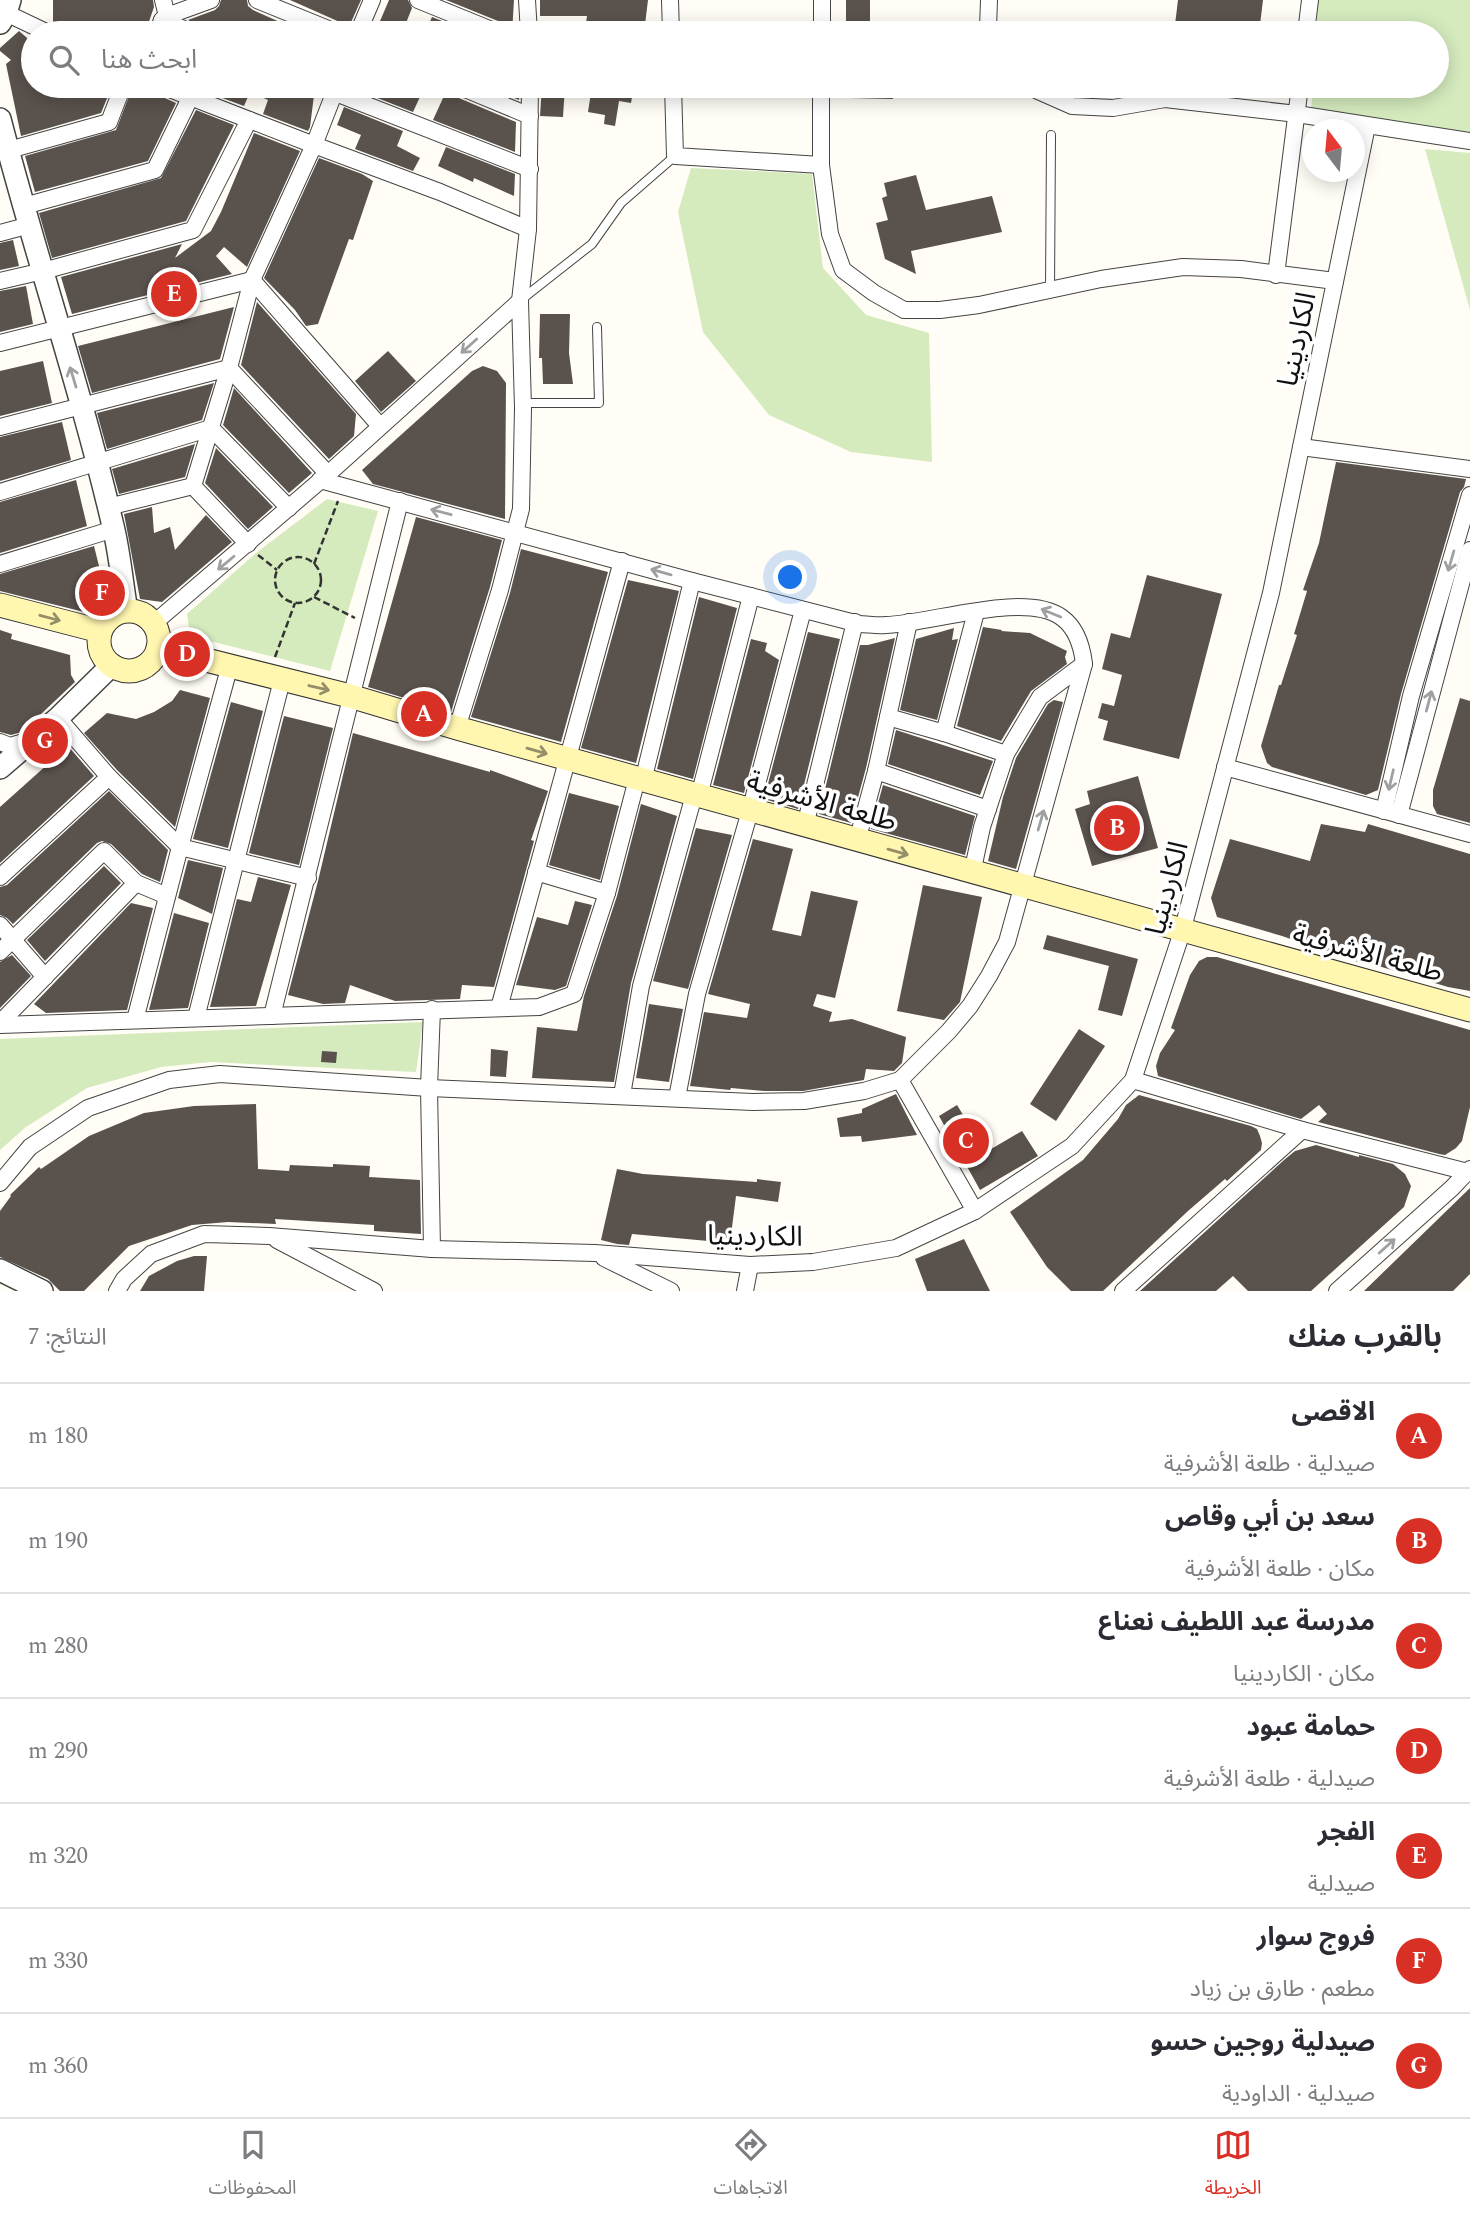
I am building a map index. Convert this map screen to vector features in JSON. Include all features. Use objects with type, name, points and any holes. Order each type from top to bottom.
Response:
[{"type":"main road","points":[[0,605],[100,631]]},
{"type":"main road","points":[[127,611],[142,614],[153,624],[157,631],[158,648],[148,664],[139,668],[121,669],[112,666],[102,654],[100,631],[110,617],[127,611]]},
{"type":"main road","name":"طلعة الأشرفية","points":[[158,648],[350,696],[457,729],[1470,1010]]},
{"type":"street","points":[[162,17],[211,0]]},
{"type":"street","points":[[257,0],[309,21]]},
{"type":"street","points":[[363,21],[372,0]]},
{"type":"street","points":[[418,0],[470,21]]},
{"type":"street","points":[[527,0],[528,21]]},
{"type":"street","points":[[670,0],[671,21]]},
{"type":"street","points":[[822,0],[822,21]]},
{"type":"street","points":[[988,21],[989,0]]},
{"type":"street","points":[[1307,21],[1310,0]]},
{"type":"street","points":[[5,12],[23,21]]},
{"type":"street","points":[[118,98],[109,122],[3,133],[9,183],[27,215],[82,405],[114,529],[127,611]]},
{"type":"street","points":[[0,233],[27,215],[155,170],[190,98],[440,192],[528,229]]},
{"type":"street","points":[[193,486],[229,368],[252,280],[314,145],[332,98]]},
{"type":"street","points":[[358,98],[530,169]]},
{"type":"street","points":[[487,98],[530,116]]},
{"type":"street","points":[[457,729],[500,590],[521,509],[523,402],[520,301],[528,229],[530,98]]},
{"type":"street","points":[[673,98],[675,156],[821,165]]},
{"type":"street","points":[[821,98],[821,165],[830,234],[843,270],[874,293],[904,310],[940,310],[979,305],[1101,278],[1183,267],[1241,269],[1335,281]]},
{"type":"street","points":[[1054,98],[1072,106],[1113,108],[1165,99],[1297,114],[1470,141]]},
{"type":"street","points":[[1276,275],[1299,98]]},
{"type":"street","points":[[0,281],[193,230],[249,120]]},
{"type":"street","name":"الكاردينيا","points":[[117,1291],[124,1279],[151,1254],[204,1234],[270,1236],[432,1249],[595,1253],[750,1265],[813,1262],[897,1248],[975,1211],[1072,1146],[1133,1080],[1182,932],[1270,593],[1367,126]]},
{"type":"street","points":[[0,344],[252,280]]},
{"type":"street","points":[[252,280],[380,426]]},
{"type":"street","points":[[153,624],[252,549],[289,508],[520,301]]},
{"type":"street","points":[[0,427],[229,368]]},
{"type":"street","points":[[0,1183],[30,1147],[89,1108],[169,1080],[220,1074],[429,1088],[753,1102],[804,1101],[864,1091],[900,1080],[950,1031],[970,1006],[1007,942],[1084,664],[1082,646],[1073,628],[1060,617],[1043,609],[996,607],[885,625],[855,622],[692,581],[341,485],[324,477],[229,368]]},
{"type":"street","points":[[0,492],[211,428]]},
{"type":"street","points":[[211,428],[289,508]]},
{"type":"street","points":[[1301,447],[1470,469]]},
{"type":"street","points":[[108,507],[193,486]]},
{"type":"street","points":[[193,486],[252,549]]},
{"type":"street","points":[[1392,813],[1411,696],[1470,495]]},
{"type":"street","points":[[272,1016],[400,501]]},
{"type":"street","points":[[0,564],[114,529]]},
{"type":"street","points":[[1392,813],[1470,550]]},
{"type":"street","points":[[499,1008],[622,561]]},
{"type":"street","points":[[0,1024],[539,1007],[574,994],[640,780],[692,581]]},
{"type":"street","points":[[622,1095],[641,986],[751,596]]},
{"type":"street","points":[[677,1098],[696,994],[750,811],[803,610]]},
{"type":"street","points":[[944,733],[976,612]]},
{"type":"street","points":[[805,826],[855,622]]},
{"type":"street","points":[[857,841],[876,771],[909,622]]},
{"type":"street","points":[[972,873],[988,809],[1006,754],[1040,697],[1084,664]]},
{"type":"street","points":[[135,1020],[230,665]]},
{"type":"street","points":[[0,768],[112,666]]},
{"type":"street","points":[[195,1018],[282,680]]},
{"type":"street","points":[[888,717],[1006,754]]},
{"type":"street","points":[[58,718],[108,777],[180,847],[307,878]]},
{"type":"street","points":[[0,742],[10,746],[32,740]]},
{"type":"street","points":[[1225,767],[1470,834]]},
{"type":"street","points":[[876,771],[988,809]]},
{"type":"street","points":[[0,877],[108,777]]},
{"type":"street","points":[[0,952],[104,850],[136,883],[167,896]]},
{"type":"street","points":[[536,872],[607,893]]},
{"type":"street","points":[[0,1024],[136,883]]},
{"type":"street","points":[[0,925],[45,977]]},
{"type":"street","points":[[432,1009],[429,1088],[432,1249]]},
{"type":"street","points":[[900,1080],[975,1211]]},
{"type":"street","points":[[1133,1080],[1303,1130],[1469,1171]]},
{"type":"street","points":[[1123,1291],[1303,1130]]},
{"type":"street","points":[[1337,1291],[1469,1171]]},
{"type":"street","points":[[270,1236],[374,1291]]},
{"type":"street","name":"الكاردينيا","points":[[595,1253],[671,1291]]},
{"type":"street","points":[[746,1291],[750,1265]]},
{"type":"street","points":[[0,1270],[42,1291]]},
{"type":"lane","points":[[1050,290],[1051,135]]},
{"type":"lane","points":[[520,301],[592,244],[621,203],[675,156]]},
{"type":"lane","points":[[523,402],[599,403],[597,327]]},
{"type":"path","points":[[314,564],[338,501],[341,485]]},
{"type":"path","points":[[252,549],[277,570]]},
{"type":"path","points":[[294,558],[308,559],[314,564],[321,584],[314,597],[302,603],[295,603],[282,597],[275,584],[277,570],[281,564],[294,558]]},
{"type":"path","points":[[314,597],[368,625]]},
{"type":"path","points":[[275,657],[295,603]]},
{"type":"green space","points":[[1318,0],[1470,0],[1470,134],[1311,111],[1312,98],[1449,98],[1449,21],[1317,21]]},
{"type":"green space","points":[[1425,149],[1470,153],[1470,310]]},
{"type":"green space","points":[[691,168],[812,174],[823,268],[866,315],[929,333],[932,462],[851,452],[769,415],[703,332],[678,212]]},
{"type":"green space","points":[[327,499],[378,511],[330,671],[190,636],[187,614],[256,553]]},
{"type":"green space","points":[[423,1022],[416,1072],[210,1062],[161,1067],[87,1088],[26,1127],[0,1150],[0,1039]]},
{"type":"building","points":[[53,0],[153,0],[154,7],[149,21],[53,21]]},
{"type":"building","points":[[221,0],[247,0],[248,6],[253,10],[278,21],[188,20],[219,6]]},
{"type":"building","points":[[290,0],[361,0],[352,21],[337,21]]},
{"type":"building","points":[[389,0],[408,0],[412,8],[407,21],[380,21]]},
{"type":"building","points":[[446,0],[514,0],[513,21],[498,21]]},
{"type":"building","points":[[540,0],[648,0],[645,21],[586,21],[587,16],[540,16]]},
{"type":"building","points":[[846,0],[870,0],[870,21],[846,21]]},
{"type":"building","points":[[1178,0],[1263,0],[1260,21],[1175,21]]},
{"type":"building","points":[[19,31],[21,33],[21,98],[107,98],[101,113],[21,136],[6,64],[11,60],[0,48]]},
{"type":"building","points":[[128,98],[165,98],[176,103],[148,161],[35,192],[25,156],[116,130]]},
{"type":"building","points":[[222,98],[247,98],[244,106]]},
{"type":"building","points":[[264,98],[314,98],[308,131],[263,114],[268,100]]},
{"type":"building","points":[[377,98],[419,98],[413,112]]},
{"type":"building","points":[[443,98],[459,98],[516,122],[515,152],[433,120]]},
{"type":"building","points":[[541,98],[564,98],[563,117],[540,116]]},
{"type":"building","points":[[590,98],[632,98],[631,103],[619,101],[615,126],[604,124],[605,115],[588,112]]},
{"type":"building","points":[[344,107],[403,131],[397,146],[420,158],[413,171],[355,149],[361,135],[337,125]]},
{"type":"building","points":[[196,110],[234,125],[186,221],[52,258],[39,213],[161,178]]},
{"type":"building","points":[[254,133],[300,151],[247,267],[224,247],[216,256],[232,274],[72,314],[61,277],[182,244],[175,258],[211,231]]},
{"type":"building","points":[[446,147],[515,174],[514,196],[438,166]]},
{"type":"building","points":[[319,158],[362,174],[373,181],[353,240],[349,239],[318,324],[306,326],[295,310],[264,278]]},
{"type":"building","points":[[916,175],[926,210],[992,196],[1002,232],[911,251],[916,274],[885,259],[876,223],[888,220],[882,198],[887,196],[884,183]]},
{"type":"building","points":[[13,240],[19,266],[0,270],[0,243]]},
{"type":"building","points":[[26,286],[33,324],[0,332],[0,291]]},
{"type":"building","points":[[257,302],[356,414],[354,436],[329,459],[241,365]]},
{"type":"building","points":[[234,307],[220,359],[92,393],[78,346]]},
{"type":"building","points":[[540,314],[570,314],[569,353],[573,384],[543,384],[542,358],[539,358]]},
{"type":"building","points":[[388,351],[416,381],[381,412],[355,381]]},
{"type":"building","points":[[43,361],[52,403],[0,416],[0,371]]},
{"type":"building","points":[[483,366],[497,371],[506,383],[505,519],[373,484],[362,470],[472,371]]},
{"type":"building","points":[[214,383],[202,420],[107,449],[97,413]]},
{"type":"building","points":[[234,388],[312,473],[289,493],[223,425]]},
{"type":"building","points":[[62,422],[71,460],[0,481],[0,437]]},
{"type":"building","points":[[195,444],[185,477],[119,494],[112,469]]},
{"type":"building","points":[[216,448],[273,507],[248,529],[205,483]]},
{"type":"building","points":[[1336,462],[1466,479],[1401,694],[1378,790],[1366,795],[1272,767],[1267,763],[1261,746],[1297,635],[1294,634],[1307,591],[1303,590],[1319,543]]},
{"type":"building","points":[[76,480],[87,526],[0,553],[0,502]]},
{"type":"building","points":[[152,507],[154,533],[170,527],[175,550],[206,515],[232,542],[162,602],[140,599],[124,514]]},
{"type":"building","points":[[416,517],[502,540],[451,712],[368,687]]},
{"type":"building","points":[[94,546],[107,598],[94,604],[88,613],[0,591],[0,574]]},
{"type":"building","points":[[521,549],[608,572],[561,742],[471,717]]},
{"type":"building","points":[[1147,575],[1222,594],[1179,759],[1103,740],[1108,721],[1098,718],[1102,703],[1114,706],[1122,675],[1102,669],[1111,633],[1130,638]]},
{"type":"building","points":[[628,580],[679,591],[636,763],[581,748]]},
{"type":"building","points":[[699,597],[737,608],[693,779],[657,769]]},
{"type":"building","points":[[983,627],[1030,633],[1067,651],[1067,664],[1031,691],[1001,741],[957,726]]},
{"type":"building","points":[[954,628],[952,640],[958,639],[937,720],[900,710],[916,639]]},
{"type":"building","points":[[0,630],[12,634],[11,639],[70,655],[71,675],[75,682],[22,732],[11,735],[0,732]]},
{"type":"building","points":[[808,632],[840,639],[798,809],[764,799]]},
{"type":"building","points":[[895,638],[851,823],[819,814],[860,645]]},
{"type":"building","points":[[751,639],[767,643],[765,651],[779,660],[744,793],[713,785]]},
{"type":"building","points":[[180,690],[210,698],[175,827],[84,733],[107,713],[136,719],[154,712],[172,701]]},
{"type":"building","points":[[1460,698],[1470,701],[1470,823],[1437,814],[1433,806],[1433,790]]},
{"type":"building","points":[[1054,700],[1063,702],[1016,869],[988,861],[1003,797],[1016,758],[1048,704]]},
{"type":"building","points":[[231,702],[263,711],[228,848],[193,839]]},
{"type":"building","points":[[284,716],[333,728],[299,865],[249,853]]},
{"type":"building","points":[[896,730],[993,761],[980,795],[888,764]]},
{"type":"building","points":[[353,733],[490,770],[548,791],[531,840],[534,841],[494,987],[462,985],[460,999],[395,1001],[350,985],[345,1003],[323,1004],[288,995]]},
{"type":"building","points":[[68,746],[94,776],[0,863],[0,807]]},
{"type":"building","points":[[1138,776],[1158,848],[1092,866],[1075,809],[1090,804],[1087,791]]},
{"type":"building","points":[[883,785],[975,816],[965,855],[871,829]]},
{"type":"building","points":[[109,791],[168,850],[160,882],[142,874],[111,844],[102,841],[13,924],[0,915],[0,887],[7,885]]},
{"type":"building","points":[[569,793],[619,806],[600,880],[549,865]]},
{"type":"building","points":[[641,804],[677,816],[631,983],[614,1082],[532,1078],[537,1027],[577,1031],[584,996],[617,896]]},
{"type":"building","points":[[1321,824],[1365,832],[1368,824],[1470,854],[1470,991],[1362,961],[1361,963],[1217,917],[1211,898],[1230,839],[1310,861]]},
{"type":"building","points":[[696,828],[732,835],[688,989],[653,981]]},
{"type":"building","points":[[753,839],[793,849],[772,930],[801,936],[811,891],[858,901],[835,998],[817,994],[813,1006],[832,1012],[829,1022],[852,1019],[906,1037],[902,1063],[894,1071],[866,1069],[864,1080],[803,1091],[730,1090],[690,1086],[704,1012],[747,1018],[750,1004],[708,994]]},
{"type":"building","points":[[188,860],[223,868],[212,914],[178,898]]},
{"type":"building","points":[[104,866],[121,883],[45,961],[27,940]]},
{"type":"building","points":[[258,877],[291,885],[256,1006],[210,1007],[237,899],[251,902]]},
{"type":"building","points":[[923,885],[982,897],[960,1002],[944,1020],[897,1011]]},
{"type":"building","points":[[575,901],[592,905],[566,986],[555,990],[516,985],[537,917],[568,925]]},
{"type":"building","points":[[131,903],[153,908],[127,1010],[46,1013],[34,1004]]},
{"type":"building","points":[[174,913],[209,923],[188,1008],[149,1010]]},
{"type":"building","points":[[1047,935],[1138,959],[1122,1016],[1098,1010],[1109,966],[1043,949]]},
{"type":"building","points":[[12,955],[31,976],[0,1008],[0,962]]},
{"type":"building","points":[[1207,957],[1217,957],[1470,1030],[1470,1107],[1462,1141],[1445,1155],[1439,1154],[1318,1122],[1327,1114],[1319,1105],[1301,1119],[1158,1076],[1156,1066],[1160,1053],[1175,1030],[1171,1028],[1190,975],[1199,961]]},
{"type":"building","points":[[649,1004],[683,1009],[669,1082],[636,1078]]},
{"type":"building","points":[[1079,1029],[1105,1046],[1056,1121],[1030,1104]]},
{"type":"building","points":[[491,1049],[508,1051],[506,1077],[490,1076]]},
{"type":"building","points":[[322,1051],[337,1052],[336,1063],[321,1062]]},
{"type":"building","points":[[896,1094],[917,1135],[862,1142],[861,1136],[840,1137],[837,1118],[862,1113],[862,1109]]},
{"type":"building","points":[[1139,1095],[1251,1126],[1257,1129],[1260,1136],[1261,1150],[1188,1211],[1103,1291],[1071,1291],[1047,1267],[1010,1212],[1083,1160],[1118,1119],[1126,1105]]},
{"type":"building","points":[[256,1104],[258,1169],[289,1171],[290,1165],[370,1166],[369,1177],[420,1180],[421,1234],[374,1231],[374,1225],[275,1219],[276,1224],[228,1222],[192,1225],[129,1246],[84,1291],[60,1291],[48,1279],[0,1257],[0,1211],[10,1195],[39,1167],[41,1169],[89,1136],[144,1113],[194,1106]]},
{"type":"building","points":[[957,1105],[986,1152],[1022,1131],[1038,1156],[980,1190],[939,1116]]},
{"type":"building","points":[[1316,1145],[1393,1164],[1405,1174],[1411,1186],[1404,1207],[1311,1291],[1248,1291],[1233,1276],[1216,1291],[1140,1291],[1284,1160],[1295,1151]]},
{"type":"building","points":[[617,1169],[643,1174],[781,1182],[778,1202],[736,1196],[730,1243],[632,1234],[629,1245],[601,1240]]},
{"type":"building","points":[[1470,1188],[1470,1274],[1453,1291],[1364,1291]]},
{"type":"building","points":[[964,1239],[990,1291],[927,1291],[915,1259]]},
{"type":"building","points":[[194,1256],[207,1256],[204,1291],[140,1291],[149,1276],[177,1261]]},
{"type":"place","name":"الفجر","points":[[174,294]]},
{"type":"place","name":"فروج سوار","points":[[102,593]]},
{"type":"place","name":"حمامة عبود","points":[[187,654]]},
{"type":"place","name":"الاقصى","points":[[424,714]]},
{"type":"place","name":"صيدلية روجين حسو","points":[[45,741]]},
{"type":"place","name":"سعد بن أبي وقاص","points":[[1117,828]]},
{"type":"place","name":"مدرسة عبد اللطيف نعناع","points":[[966,1141]]}]
